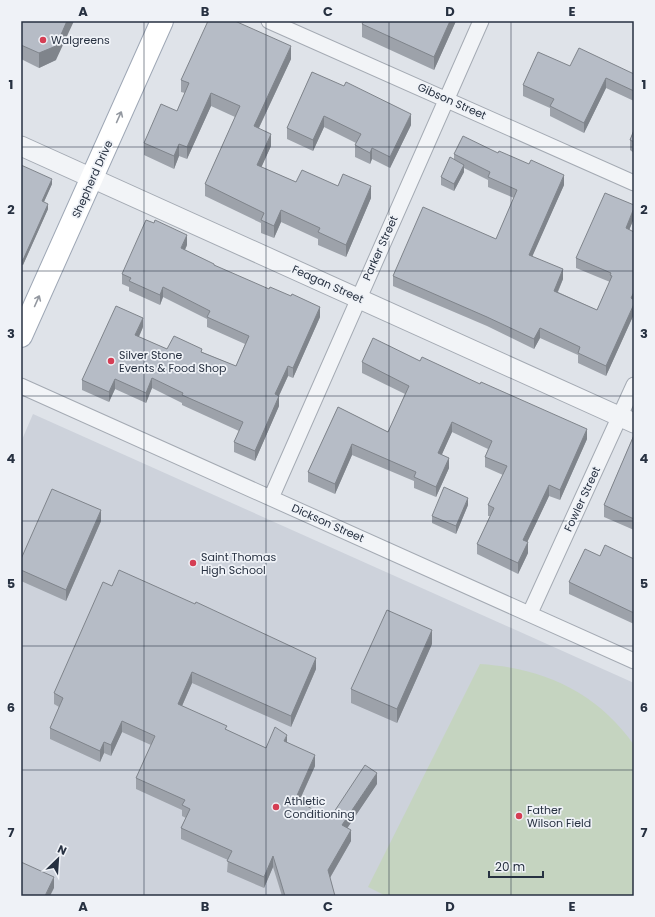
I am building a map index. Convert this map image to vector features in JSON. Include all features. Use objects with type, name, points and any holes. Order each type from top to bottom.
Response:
[{"type":"main road","name":"Shepherd Drive","points":[[21,336],[162,21]]},
{"type":"street","name":"Gibson Street","points":[[269,21],[446,98],[634,183]]},
{"type":"street","name":"Parker Street","points":[[271,498],[481,21]]},
{"type":"street","name":"Feagan Street","points":[[21,146],[627,420]]},
{"type":"street","name":"Fowler Street","points":[[530,613],[627,420],[634,385]]},
{"type":"street","name":"Dickson Street","points":[[21,386],[530,613],[634,661]]},
{"type":"shaded area","name":"Saint Thomas High School","points":[[33,414],[634,683],[634,896],[21,896],[21,442]]},
{"type":"green space","name":"Father Wilson Field","points":[[480,664],[503,666],[525,671],[547,677],[567,686],[586,697],[603,711],[619,726],[634,745],[634,896],[386,896],[368,887]]},
{"type":"building","name":"Walgreens","points":[[21,21],[67,21],[56,46],[39,53],[21,45]]},
{"type":"building","points":[[208,21],[235,21],[291,46],[254,126],[271,134],[257,165],[296,182],[302,170],[338,186],[343,174],[371,186],[346,245],[318,232],[320,228],[281,210],[274,226],[261,220],[264,213],[205,184],[240,106],[211,93],[187,147],[179,144],[174,156],[144,143],[161,104],[177,111],[189,83],[181,80]]},
{"type":"building","points":[[364,21],[450,21],[434,57],[362,24]]},
{"type":"building","points":[[579,48],[634,74],[634,91],[606,78],[584,123],[550,106],[554,99],[523,85],[538,52],[570,66]]},
{"type":"building","points":[[312,72],[344,86],[346,82],[411,114],[390,157],[372,148],[370,153],[355,145],[361,134],[324,116],[313,140],[287,128]]},
{"type":"building","points":[[634,130],[634,142],[630,140]]},
{"type":"building","points":[[463,136],[498,153],[499,151],[529,164],[531,160],[564,175],[529,255],[563,269],[554,291],[597,310],[612,276],[610,275],[611,273],[576,258],[605,193],[634,205],[626,228],[634,232],[634,292],[631,298],[634,300],[634,304],[606,366],[578,353],[580,347],[540,328],[534,339],[393,276],[423,207],[496,239],[517,190],[488,177],[490,172],[454,154]]},
{"type":"building","points":[[450,157],[464,165],[454,184],[441,177]]},
{"type":"building","points":[[21,165],[52,179],[42,201],[48,204],[23,260],[21,259]]},
{"type":"building","points":[[146,220],[154,223],[155,220],[187,235],[181,248],[214,265],[269,289],[270,287],[291,296],[292,294],[320,307],[293,368],[288,366],[275,394],[279,396],[255,451],[234,442],[243,422],[182,395],[183,393],[152,378],[146,393],[115,379],[109,392],[82,380],[116,306],[143,318],[135,335],[167,349],[174,336],[202,349],[201,352],[236,366],[249,336],[207,317],[210,311],[163,287],[160,295],[129,281],[131,278],[122,274]]},
{"type":"building","points":[[373,338],[420,361],[422,357],[480,384],[481,382],[587,429],[560,490],[549,485],[523,540],[528,542],[518,563],[477,544],[494,508],[488,505],[507,466],[485,457],[492,441],[452,422],[438,453],[449,458],[436,487],[414,477],[416,472],[352,444],[335,484],[308,472],[338,407],[388,432],[409,386],[362,362]]},
{"type":"building","points":[[634,435],[634,519],[604,505]]},
{"type":"building","points":[[444,487],[468,498],[456,526],[432,516]]},
{"type":"building","points":[[52,489],[101,510],[66,590],[21,570],[21,559]]},
{"type":"building","points":[[605,545],[634,559],[634,613],[569,582],[585,549],[600,556]]},
{"type":"building","points":[[119,570],[195,604],[196,602],[316,658],[291,716],[192,672],[178,704],[227,726],[225,729],[266,748],[275,727],[287,735],[284,741],[315,755],[295,800],[330,818],[365,765],[377,773],[342,825],[351,830],[328,870],[335,896],[285,896],[273,856],[264,877],[227,861],[232,851],[181,828],[190,809],[182,805],[185,800],[136,778],[155,736],[122,721],[111,745],[104,742],[100,751],[50,728],[63,698],[54,693],[103,582],[112,586]]},
{"type":"building","points":[[387,610],[432,630],[397,709],[351,689]]},
{"type":"building","points":[[21,862],[54,877],[45,896],[21,896]]},
{"type":"place","name":"Walgreens","points":[[43,40]]},
{"type":"place","name":"Silver Stone Events & Food Shop","points":[[111,361]]},
{"type":"place","name":"Saint Thomas High School","points":[[193,563]]},
{"type":"place","name":"Athletic Conditioning","points":[[276,807]]},
{"type":"place","name":"Father Wilson Field","points":[[519,816]]}]
